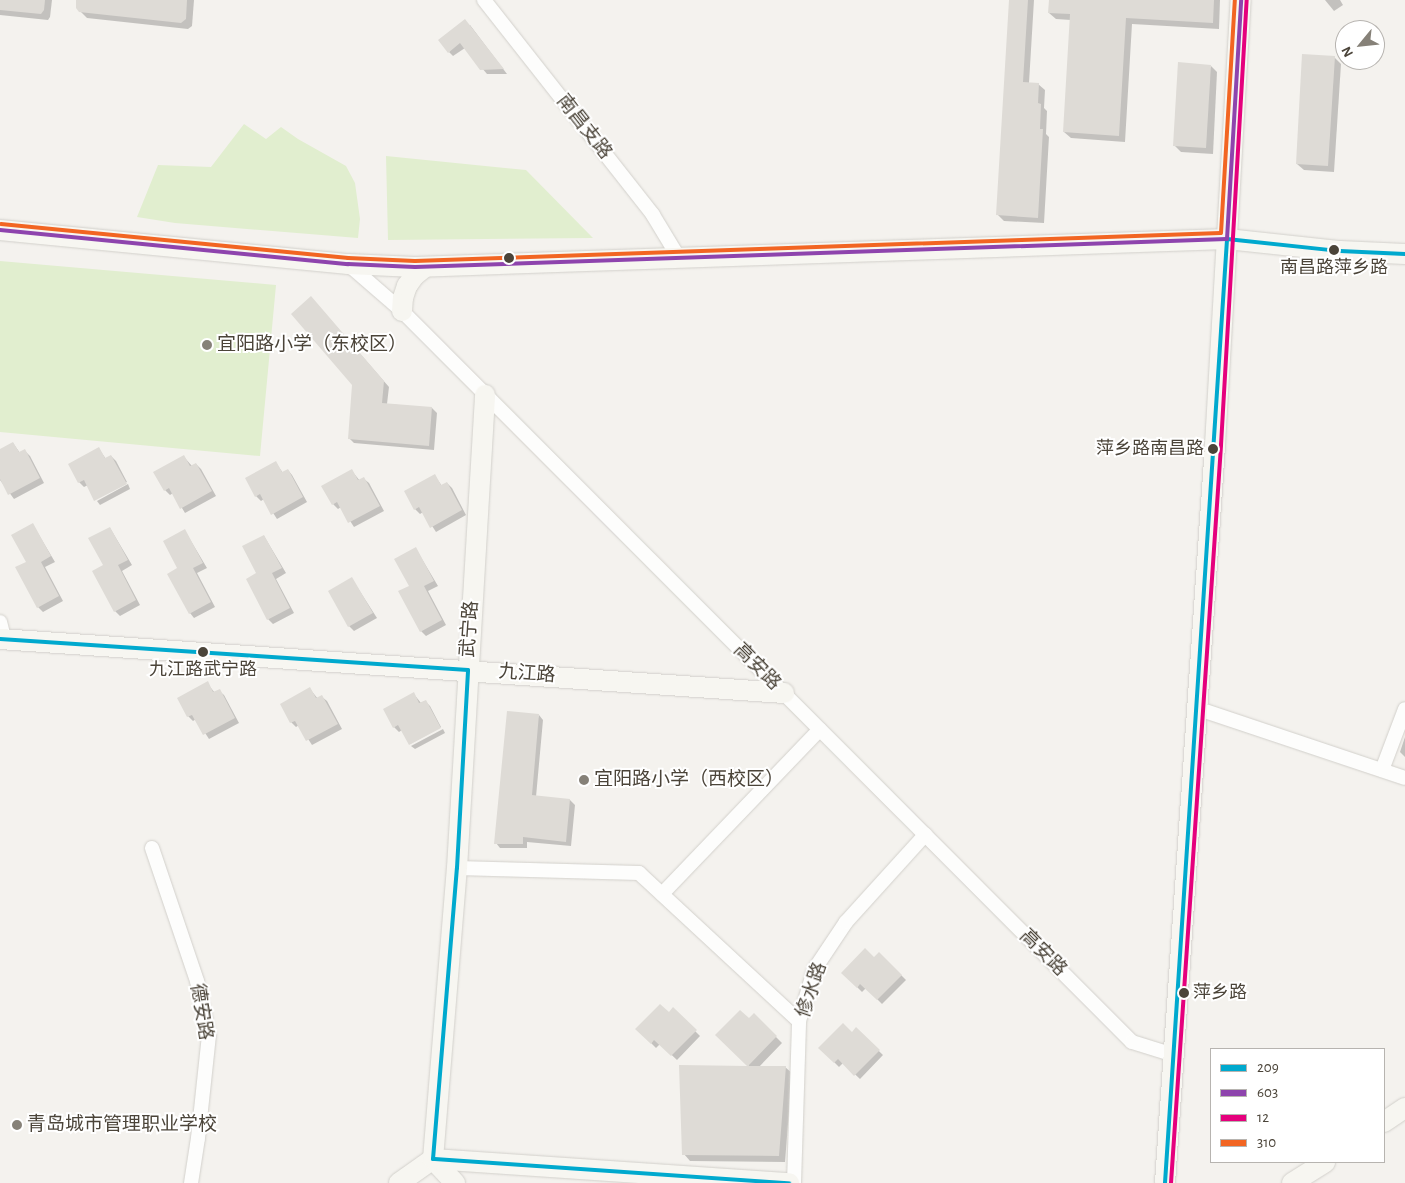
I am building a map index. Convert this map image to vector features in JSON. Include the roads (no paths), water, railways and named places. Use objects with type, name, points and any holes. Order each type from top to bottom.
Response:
[{"type":"main road","points":[[1165,1183],[1214,446],[1223,272],[1227,239],[1241,0]]},
{"type":"main road","points":[[0,230],[348,264],[425,267],[1227,239],[1340,251],[1405,254]]},
{"type":"main road","points":[[402,312],[403,298],[407,286],[414,276],[425,267]]},
{"type":"main road","name":"武宁路","points":[[433,1159],[457,868],[485,395]]},
{"type":"main road","name":"九江路","points":[[1,633],[784,693]]},
{"type":"main road","points":[[1385,1121],[1405,1108]]},
{"type":"main road","points":[[433,1159],[455,1183]]},
{"type":"main road","points":[[399,1183],[433,1159],[712,1181],[789,1183]]},
{"type":"main road","points":[[1292,1183],[1322,1163]]},
{"type":"street","name":"南昌支路","points":[[484,0],[653,215],[678,258]]},
{"type":"street","name":"高安路","points":[[348,264],[402,312],[1132,1042],[1174,1055]]},
{"type":"street","points":[[1196,708],[1405,778]]},
{"type":"street","points":[[1382,770],[1405,709]]},
{"type":"street","points":[[662,894],[820,729]]},
{"type":"street","name":"修水路","points":[[794,1183],[799,1021],[814,970],[846,922],[925,835]]},
{"type":"street","name":"德安路","points":[[152,848],[197,981],[209,1035],[198,1138],[191,1183]]},
{"type":"street","points":[[457,868],[639,873],[799,1021]]},
{"type":"place","name":"南昌路萍乡路","points":[[1334,250]]},
{"type":"place","name":"宜阳路小学（东校区）","points":[[207,345]]},
{"type":"place","name":"萍乡路南昌路","points":[[1213,449]]},
{"type":"place","name":"九江路武宁路","points":[[203,652]]},
{"type":"place","name":"宜阳路小学（西校区）","points":[[584,780]]},
{"type":"place","name":"萍乡路","points":[[1184,993]]},
{"type":"place","name":"青岛城市管理职业学校","points":[[17,1125]]}]
